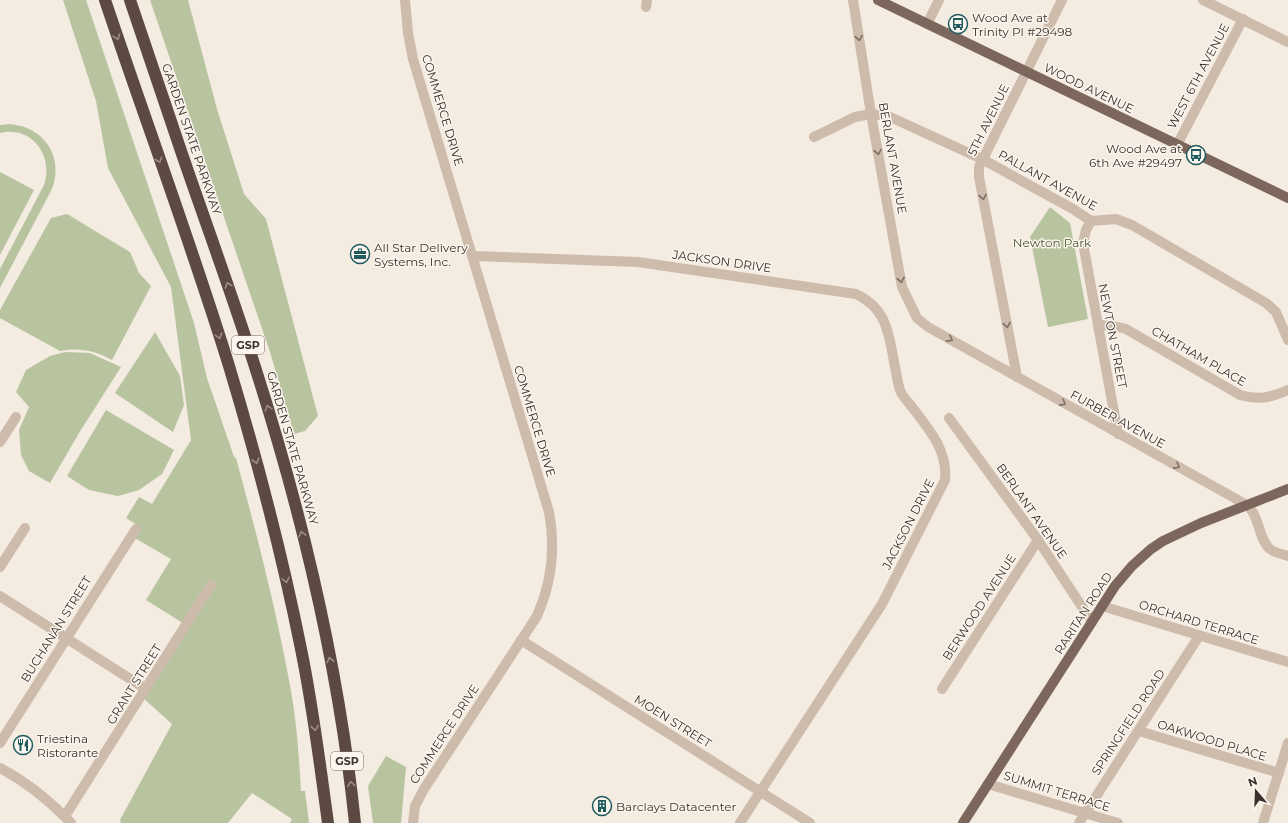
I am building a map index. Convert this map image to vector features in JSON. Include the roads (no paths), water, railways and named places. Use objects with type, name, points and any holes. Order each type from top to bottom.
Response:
[{"type":"highway","name":"GSP","points":[[105,0],[211,310],[248,429],[274,528],[302,650],[321,766],[328,823]]},
{"type":"highway","name":"GARDEN STATE PARKWAY","points":[[130,0],[245,336],[289,484],[324,628],[340,714],[355,823]]},
{"type":"highway","points":[[321,766],[324,823]]},
{"type":"main road","name":"WOOD AVENUE","points":[[878,0],[1288,198]]},
{"type":"main road","name":"RARITAN ROAD","points":[[963,823],[1123,575],[1151,549],[1186,529],[1288,489]]},
{"type":"street","name":"COMMERCE DRIVE","points":[[405,0],[408,33],[413,59],[549,512],[552,527],[553,558],[548,588],[537,616],[424,789],[415,806],[413,823]]},
{"type":"street","name":"BERLANT AVENUE","points":[[853,0],[871,114],[902,287],[917,318]]},
{"type":"street","points":[[927,24],[939,0]]},
{"type":"street","name":"5TH AVENUE","points":[[1017,377],[979,177],[979,167],[1062,0]]},
{"type":"street","points":[[1203,0],[1288,42]]},
{"type":"street","name":"WEST 6TH AVENUE","points":[[1177,145],[1243,19]]},
{"type":"street","name":"PALLANT AVENUE","points":[[814,137],[860,115],[882,114],[894,118],[982,159],[1073,209],[1090,221],[1110,218],[1125,222],[1266,303],[1276,312],[1288,340]]},
{"type":"street","name":"NEWTON STREET","points":[[1090,221],[1083,242],[1118,434]]},
{"type":"street","name":"JACKSON DRIVE","points":[[473,256],[638,262],[856,294],[866,298],[877,309],[886,324],[900,390],[934,436],[941,450],[946,470],[945,480],[882,604],[740,823]]},
{"type":"street","name":"FURBER AVENUE","points":[[917,318],[928,327],[1247,505]]},
{"type":"street","name":"CHATHAM PLACE","points":[[1098,325],[1114,326],[1126,329],[1240,395],[1254,399],[1280,394],[1288,390]]},
{"type":"street","points":[[0,442],[16,417]]},
{"type":"street","name":"BERLANT AVENUE","points":[[949,418],[1038,540],[1092,622]]},
{"type":"street","points":[[1247,505],[1253,511],[1265,543],[1269,548],[1275,552],[1288,556]]},
{"type":"street","points":[[0,567],[25,528]]},
{"type":"street","name":"BUCHANAN STREET","points":[[0,743],[136,529]]},
{"type":"street","name":"BERWOOD AVENUE","points":[[942,689],[1038,540]]},
{"type":"street","name":"GRANT STREET","points":[[68,820],[146,689],[211,585]]},
{"type":"street","points":[[0,596],[146,689]]},
{"type":"street","name":"ORCHARD TERRACE","points":[[1102,606],[1288,662]]},
{"type":"street","name":"SPRINGFIELD ROAD","points":[[1080,823],[1199,636]]},
{"type":"street","name":"MOEN STREET","points":[[521,640],[810,823]]},
{"type":"street","name":"OAKWOOD PLACE","points":[[1139,731],[1278,774]]},
{"type":"street","points":[[1263,823],[1288,743]]},
{"type":"street","points":[[0,768],[37,792],[68,820]]},
{"type":"street","name":"SUMMIT TERRACE","points":[[988,784],[1118,823]]},
{"type":"place","name":"Wood Ave at Trinity Pl #29498","points":[[958,24]]},
{"type":"place","name":"Wood Ave at 6th Ave #29497","points":[[1196,155]]},
{"type":"place","name":"All Star Delivery Systems, Inc.","points":[[360,254]]},
{"type":"place","name":"Triestina Ristorante","points":[[23,745]]},
{"type":"place","name":"Barclays Datacenter","points":[[602,806]]},
{"type":"park label","name":"Newton Park","points":[[1052,242]]}]
